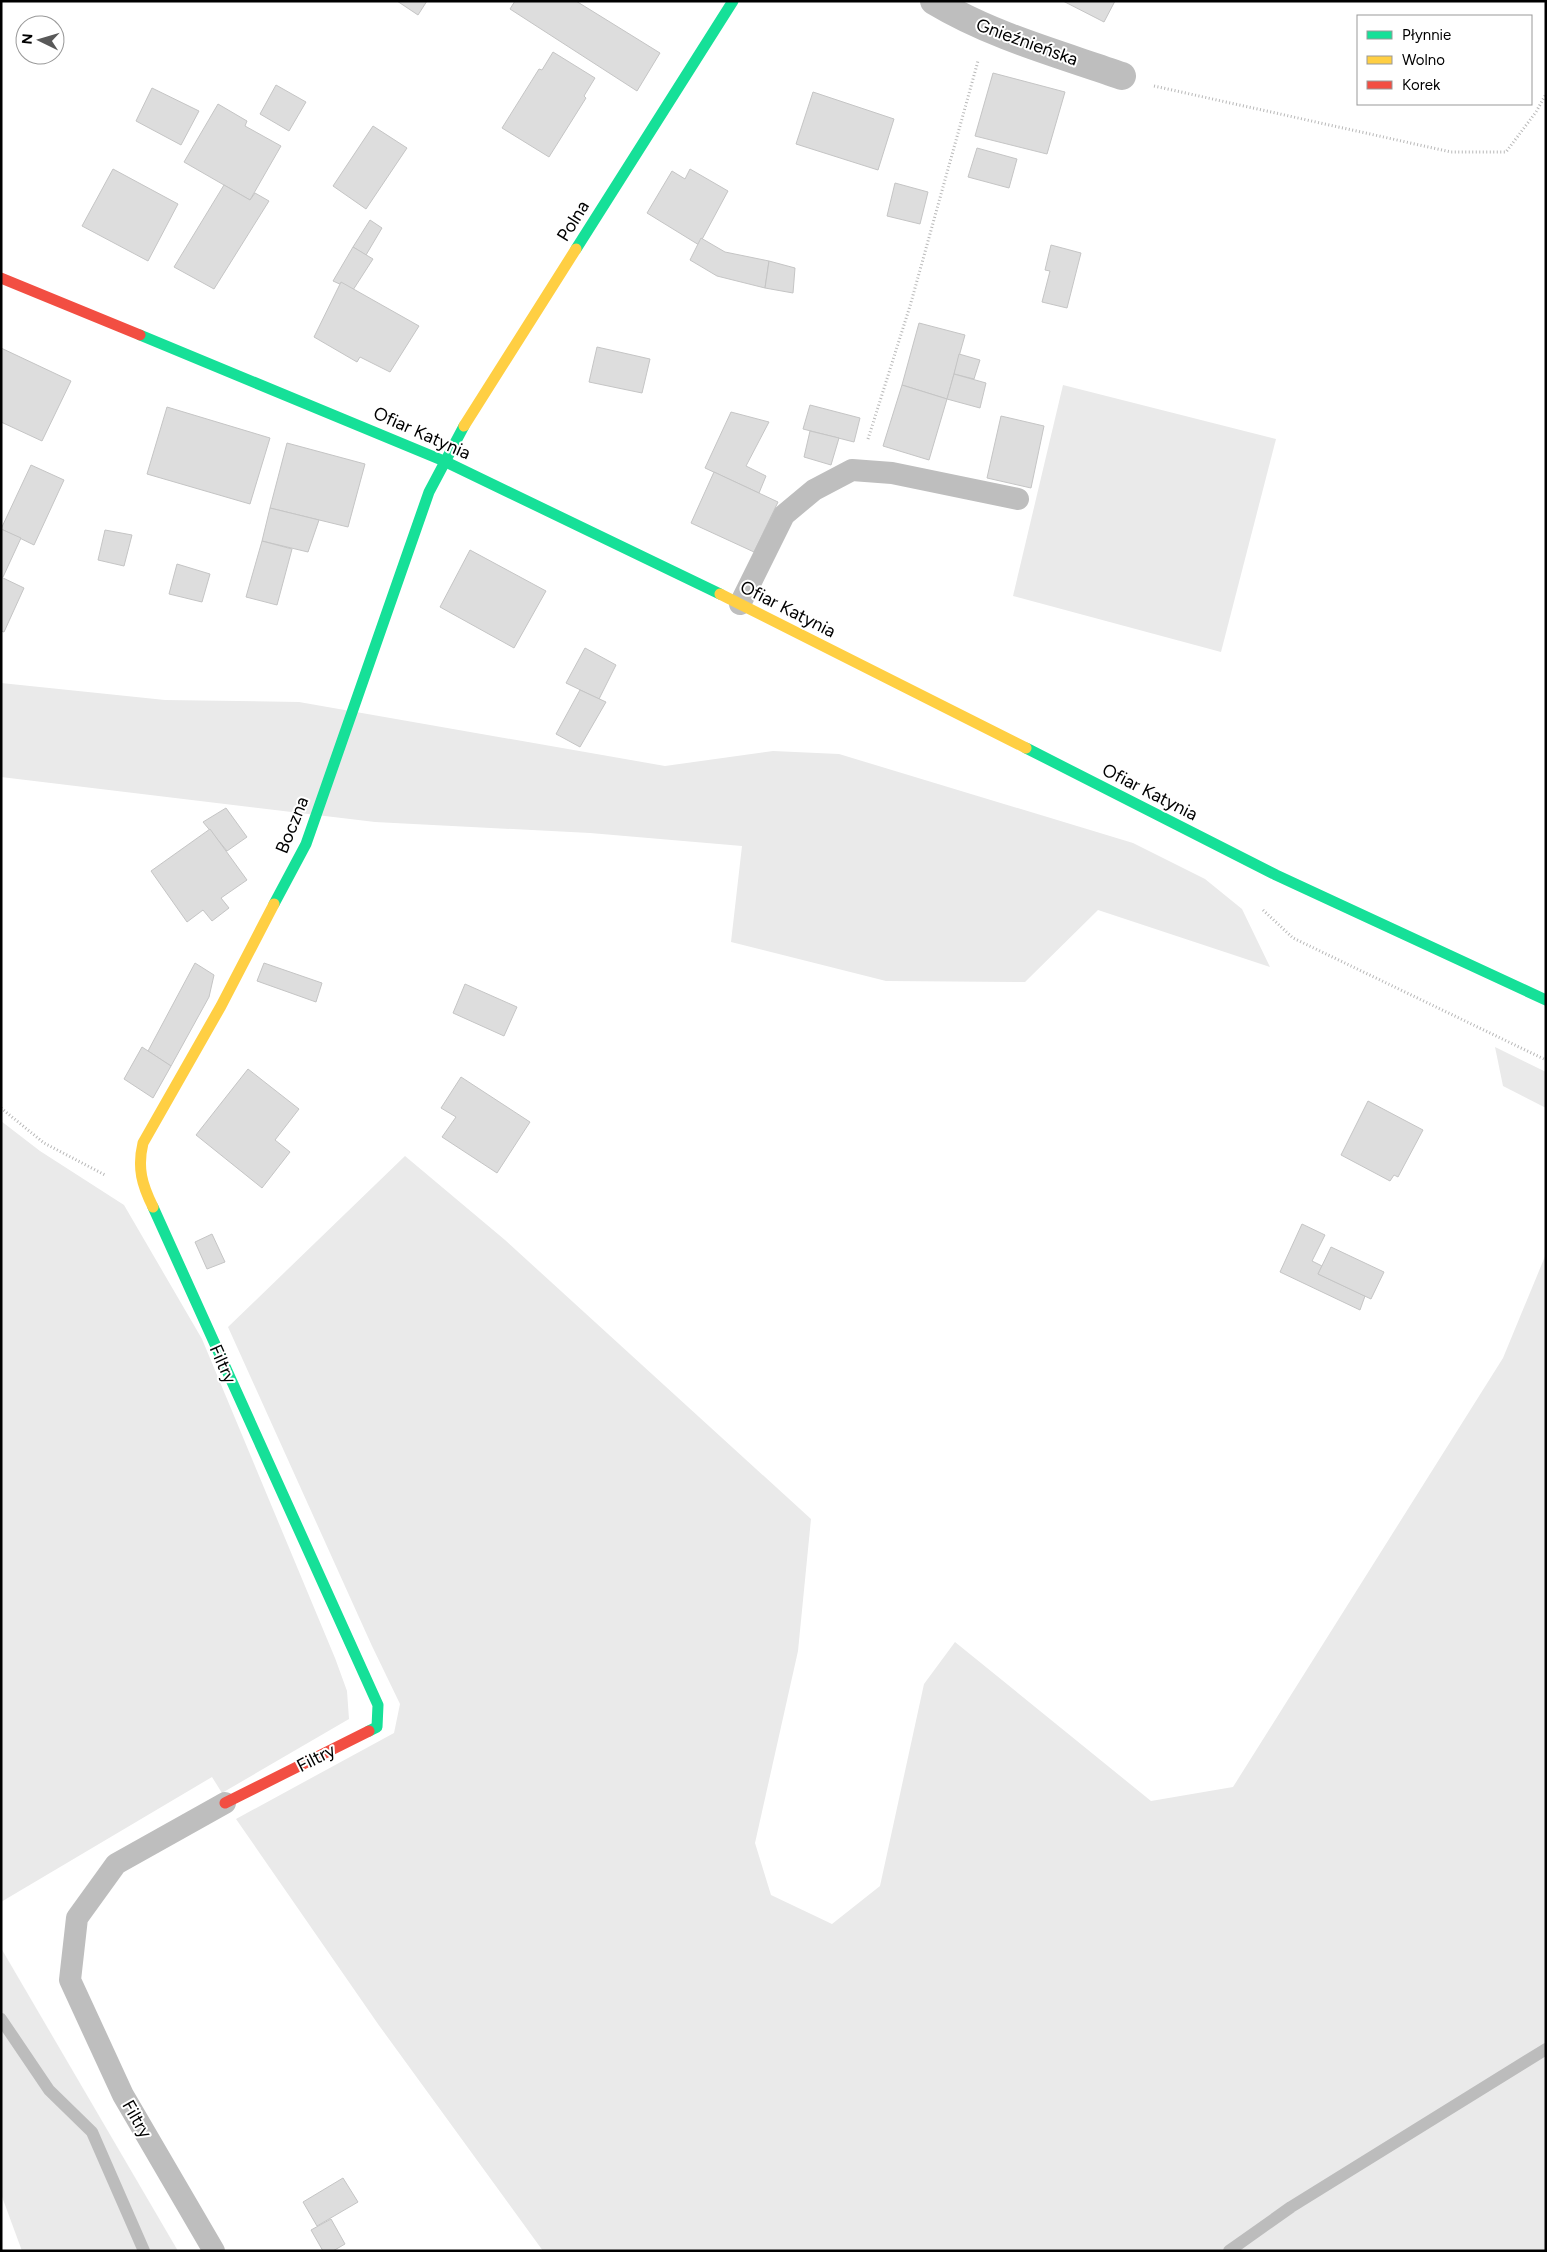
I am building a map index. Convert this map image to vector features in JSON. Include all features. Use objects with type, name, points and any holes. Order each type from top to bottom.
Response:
[{"type":"street","name":"Polna","points":[[444,461],[459,434],[733,1]]},
{"type":"street","name":"Gnieźnieńska","points":[[934,1],[959,16],[992,30],[1122,76]]},
{"type":"street","name":"Ofiar Katynia","points":[[1,278],[444,461],[740,604],[1276,875],[1546,1000]]},
{"type":"street","name":"Boczna","points":[[142,1184],[140,1160],[143,1143],[221,1006],[306,844],[429,492],[444,461]]},
{"type":"street","name":"Filtry","points":[[142,1184],[378,1705],[377,1728],[225,1803]]},
{"type":"lane","points":[[740,604],[784,515],[814,490],[852,470],[892,472],[1018,499]]},
{"type":"lane","name":"Filtry","points":[[214,2251],[123,2095],[70,1980],[77,1918],[116,1864],[225,1803]]},
{"type":"path","points":[[852,470],[868,439],[910,306],[979,56],[992,30]]},
{"type":"path","points":[[1122,76],[1163,88],[1451,152],[1506,152],[1536,112],[1546,94]]},
{"type":"path","points":[[1,1108],[44,1143],[100,1174],[142,1184]]},
{"type":"shaded area","points":[[1063,385],[1276,439],[1221,652],[1013,596]]},
{"type":"shaded area","points":[[1,683],[165,700],[299,702],[665,766],[773,751],[839,754],[1133,843],[1205,879],[1242,909],[1270,967],[1098,910],[1025,982],[886,981],[731,942],[742,846],[590,833],[375,822],[1,777]]},
{"type":"shaded area","points":[[1495,1047],[1546,1072],[1546,1108],[1503,1086]]},
{"type":"shaded area","points":[[1,1121],[40,1151],[124,1205],[202,1339],[335,1658],[347,1691],[349,1719],[222,1793],[212,1777],[1,1902]]},
{"type":"shaded area","points":[[405,1156],[505,1240],[811,1519],[798,1651],[755,1843],[771,1895],[832,1924],[880,1886],[924,1684],[955,1642],[1151,1801],[1233,1787],[1503,1358],[1546,1254],[1546,2251],[543,2251],[378,2024],[236,1819],[394,1733],[400,1704],[228,1327]]},
{"type":"shaded area","points":[[1,1948],[178,2251],[22,2251],[1,2194]]},
{"type":"building","points":[[397,1],[427,1],[418,15]]},
{"type":"building","points":[[515,1],[576,1],[660,53],[637,91],[510,9]]},
{"type":"building","points":[[1063,1],[1115,1],[1104,22]]},
{"type":"building","points":[[553,52],[595,78],[584,96],[586,98],[549,157],[502,128],[539,69],[542,70]]},
{"type":"building","points":[[993,73],[1065,92],[1047,154],[975,136]]},
{"type":"building","points":[[276,85],[306,102],[289,131],[260,114]]},
{"type":"building","points":[[152,88],[199,111],[181,145],[136,121]]},
{"type":"building","points":[[813,92],[894,119],[878,170],[796,144]]},
{"type":"building","points":[[218,104],[247,121],[245,126],[281,146],[250,200],[184,162]]},
{"type":"building","points":[[373,126],[407,148],[366,209],[333,186]]},
{"type":"building","points":[[977,148],[1017,159],[1009,188],[968,177]]},
{"type":"building","points":[[113,169],[178,204],[148,261],[82,226]]},
{"type":"building","points":[[690,169],[728,191],[699,245],[647,213],[672,171],[685,179]]},
{"type":"building","points":[[895,183],[928,192],[920,224],[887,216]]},
{"type":"building","points":[[224,185],[250,200],[255,193],[269,201],[214,289],[174,267]]},
{"type":"building","points":[[370,220],[382,228],[366,255],[353,247]]},
{"type":"building","points":[[701,238],[725,252],[769,261],[765,288],[717,276],[690,260]]},
{"type":"building","points":[[1051,245],[1081,253],[1067,308],[1042,302],[1050,271],[1045,270]]},
{"type":"building","points":[[353,247],[373,259],[353,290],[333,281]]},
{"type":"building","points":[[769,261],[795,268],[793,293],[765,288]]},
{"type":"building","points":[[341,282],[419,326],[390,372],[360,357],[357,362],[314,337]]},
{"type":"building","points":[[919,323],[965,335],[947,399],[902,385]]},
{"type":"building","points":[[597,347],[650,359],[642,393],[589,382]]},
{"type":"building","points":[[1,348],[71,381],[42,441],[1,422]]},
{"type":"building","points":[[959,354],[980,360],[974,379],[954,374]]},
{"type":"building","points":[[954,374],[986,383],[980,408],[947,399]]},
{"type":"building","points":[[902,385],[947,399],[929,460],[883,446]]},
{"type":"building","points":[[810,405],[860,418],[854,442],[803,429]]},
{"type":"building","points":[[167,407],[270,438],[250,504],[147,474]]},
{"type":"building","points":[[731,412],[769,422],[746,466],[766,476],[759,493],[705,468]]},
{"type":"building","points":[[1001,416],[1044,426],[1031,488],[987,478]]},
{"type":"building","points":[[810,431],[839,438],[831,465],[804,457]]},
{"type":"building","points":[[287,443],[365,464],[348,527],[270,508]]},
{"type":"building","points":[[31,465],[64,480],[34,545],[1,529]]},
{"type":"building","points":[[714,472],[778,502],[754,552],[691,523]]},
{"type":"building","points":[[270,508],[319,520],[308,552],[262,541]]},
{"type":"building","points":[[1,529],[21,538],[3,577],[1,577]]},
{"type":"building","points":[[105,530],[132,535],[124,566],[98,560]]},
{"type":"building","points":[[262,541],[292,549],[277,605],[246,597]]},
{"type":"building","points":[[470,550],[546,591],[514,648],[440,607]]},
{"type":"building","points":[[177,564],[210,574],[202,602],[169,594]]},
{"type":"building","points":[[1,577],[24,588],[4,632],[1,631]]},
{"type":"building","points":[[585,648],[616,665],[599,699],[566,683]]},
{"type":"building","points":[[580,690],[606,702],[580,747],[556,734]]},
{"type":"building","points":[[226,808],[247,837],[227,851],[203,822]]},
{"type":"building","points":[[210,829],[247,880],[221,898],[229,908],[212,921],[203,910],[187,922],[151,871]]},
{"type":"building","points":[[195,963],[214,975],[209,997],[171,1066],[148,1051]]},
{"type":"building","points":[[264,963],[322,983],[316,1002],[257,981]]},
{"type":"building","points":[[465,984],[517,1007],[504,1036],[453,1013]]},
{"type":"building","points":[[142,1047],[171,1066],[153,1098],[124,1079]]},
{"type":"building","points":[[248,1069],[299,1109],[275,1140],[290,1152],[262,1188],[196,1135]]},
{"type":"building","points":[[461,1077],[530,1122],[497,1173],[442,1137],[456,1117],[441,1108]]},
{"type":"building","points":[[1368,1101],[1423,1130],[1398,1177],[1394,1175],[1390,1181],[1341,1155]]},
{"type":"building","points":[[1302,1224],[1325,1235],[1312,1261],[1322,1266],[1318,1274],[1365,1296],[1360,1310],[1280,1272]]},
{"type":"building","points":[[212,1234],[225,1262],[207,1269],[195,1242]]},
{"type":"building","points":[[1331,1247],[1384,1272],[1371,1299],[1318,1274]]},
{"type":"building","points":[[343,2178],[358,2202],[317,2226],[303,2202]]},
{"type":"building","points":[[331,2219],[345,2244],[333,2251],[323,2251],[311,2230]]},
{"type":"waterway","points":[[1,2019],[49,2090],[92,2132],[144,2251]]},
{"type":"waterway","points":[[1229,2251],[1291,2207],[1546,2049]]},
{"type":"traffic: fast","points":[[576,249],[733,1]]},
{"type":"traffic: fast","points":[[140,335],[444,461],[720,594]]},
{"type":"traffic: fast","points":[[274,904],[306,844],[429,492],[464,426]]},
{"type":"traffic: fast","points":[[1026,748],[1276,875],[1546,1000]]},
{"type":"traffic: fast","points":[[153,1207],[378,1705],[377,1727],[369,1731]]},
{"type":"traffic: slow","points":[[464,426],[576,249]]},
{"type":"traffic: slow","points":[[720,594],[1026,748]]},
{"type":"traffic: slow","points":[[153,1207],[142,1176],[140,1160],[143,1143],[221,1006],[274,904]]},
{"type":"traffic: jam","points":[[1,278],[140,335]]},
{"type":"traffic: jam","points":[[225,1803],[369,1731]]}]
